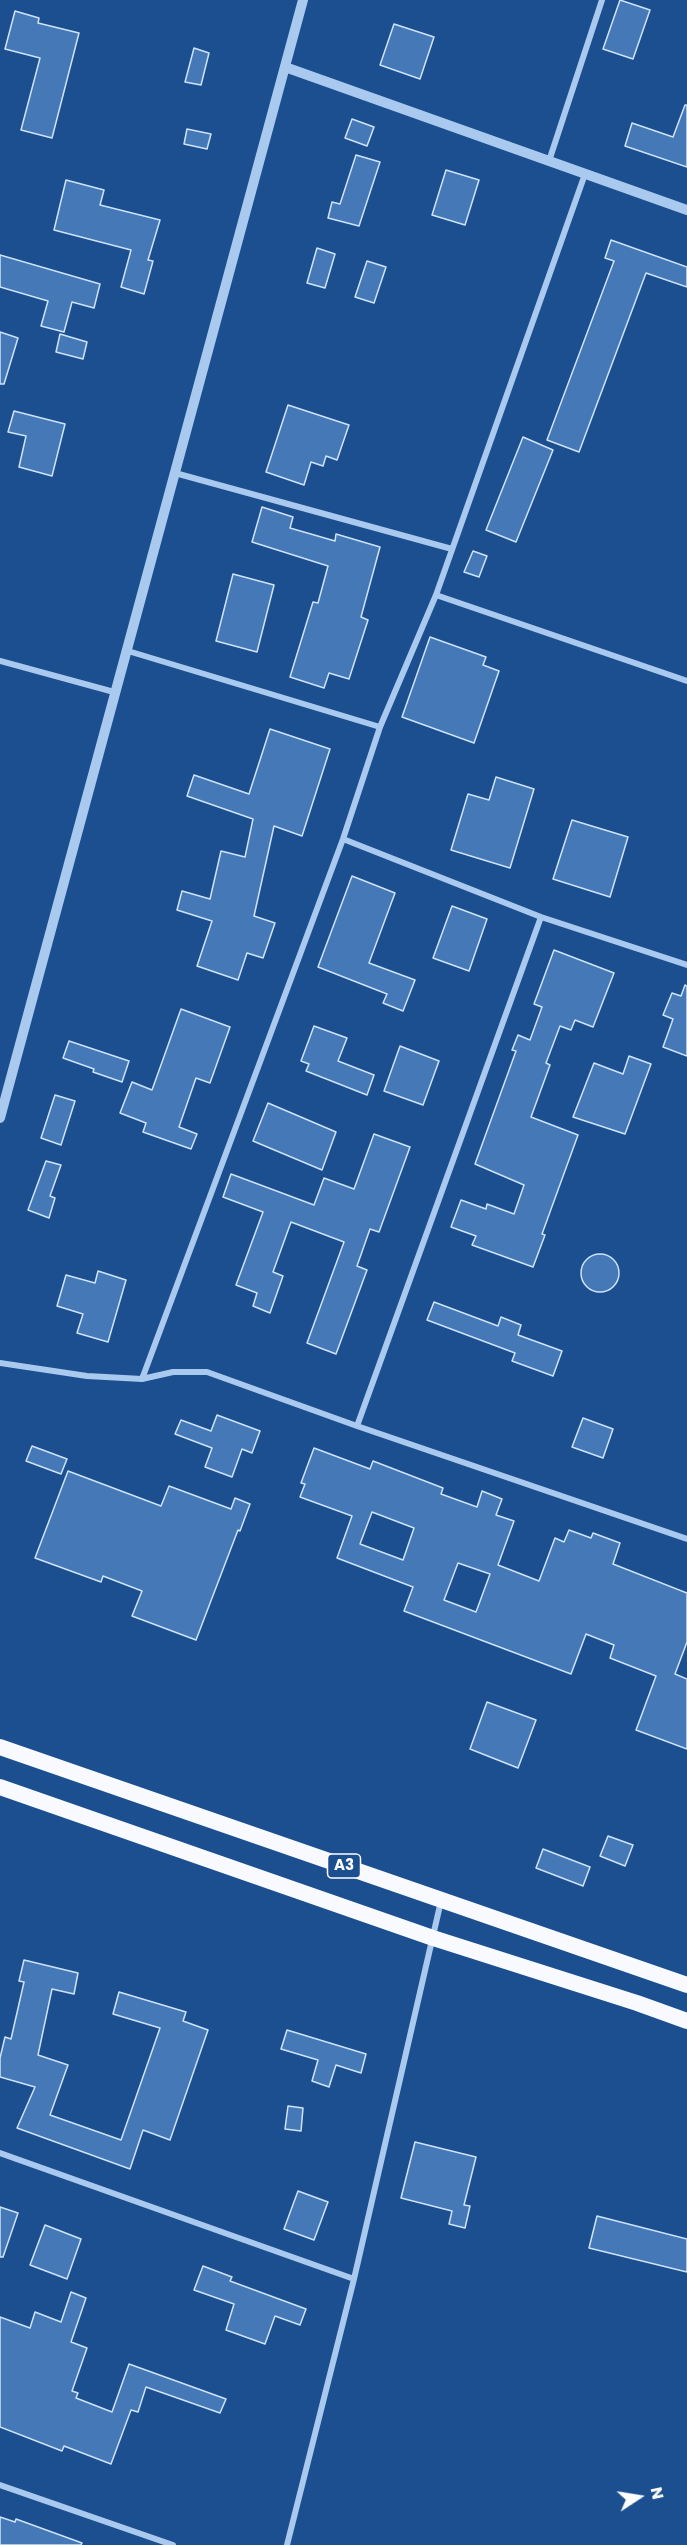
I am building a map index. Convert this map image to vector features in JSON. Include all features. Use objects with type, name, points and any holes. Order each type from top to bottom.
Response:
[{"type":"highway","name":"A3","points":[[0,1747],[687,1985]]},
{"type":"highway","name":"A3","points":[[0,1787],[433,1938],[687,2021]]},
{"type":"street","points":[[0,1118],[303,0]]},
{"type":"street","points":[[549,161],[603,0]]},
{"type":"street","points":[[285,67],[687,210]]},
{"type":"street","points":[[142,1379],[343,840],[380,727],[436,595],[585,174]]},
{"type":"street","points":[[175,473],[452,549]]},
{"type":"street","points":[[436,595],[687,681]]},
{"type":"street","points":[[128,651],[380,727]]},
{"type":"street","points":[[0,661],[114,692]]},
{"type":"street","points":[[343,840],[541,917],[687,965]]},
{"type":"street","points":[[357,1426],[541,917]]},
{"type":"street","points":[[0,1363],[87,1376],[142,1379],[173,1372],[207,1372],[687,1539]]},
{"type":"street","points":[[287,2545],[354,2279],[442,1899]]},
{"type":"street","points":[[0,2153],[354,2279]]},
{"type":"street","points":[[0,2485],[173,2545]]},
{"type":"building","points":[[620,0],[650,10],[633,59],[603,49]]},
{"type":"building","points":[[15,11],[39,18],[38,23],[79,33],[52,138],[21,130],[40,58],[5,49]]},
{"type":"building","points":[[394,24],[434,37],[420,79],[380,65]]},
{"type":"building","points":[[194,48],[209,53],[201,85],[185,82]]},
{"type":"building","points":[[685,105],[687,105],[687,167],[625,146],[632,123],[673,137]]},
{"type":"building","points":[[352,119],[374,127],[367,146],[345,138]]},
{"type":"building","points":[[187,129],[211,134],[207,149],[184,144]]},
{"type":"building","points":[[356,155],[380,162],[359,226],[328,218],[332,202],[340,204]]},
{"type":"building","points":[[446,170],[479,180],[465,225],[432,215]]},
{"type":"building","points":[[66,180],[104,190],[100,205],[160,220],[148,260],[153,261],[144,294],[121,287],[131,250],[54,230]]},
{"type":"building","points":[[611,240],[687,267],[687,287],[646,273],[579,452],[547,440],[614,261],[605,258]]},
{"type":"building","points":[[317,248],[335,254],[325,288],[307,283]]},
{"type":"building","points":[[0,255],[100,284],[94,308],[72,302],[64,332],[41,326],[48,301],[0,287]]},
{"type":"building","points":[[367,261],[386,267],[374,303],[355,297]]},
{"type":"building","points":[[0,332],[18,338],[4,384],[0,384]]},
{"type":"building","points":[[60,334],[87,342],[83,359],[56,352]]},
{"type":"building","points":[[288,405],[349,425],[337,460],[326,456],[323,466],[311,462],[304,485],[266,472]]},
{"type":"building","points":[[14,411],[65,424],[52,476],[19,467],[26,436],[8,432]]},
{"type":"building","points":[[523,437],[553,450],[516,542],[486,530]]},
{"type":"building","points":[[262,507],[293,517],[290,528],[335,541],[336,534],[380,547],[361,617],[368,620],[349,679],[329,673],[324,688],[290,677],[313,602],[318,603],[328,566],[252,542]]},
{"type":"building","points":[[473,551],[487,556],[479,577],[464,572]]},
{"type":"building","points":[[233,574],[274,585],[257,652],[216,641]]},
{"type":"building","points":[[430,637],[486,657],[483,665],[499,671],[474,743],[402,717]]},
{"type":"building","points":[[270,729],[330,749],[302,836],[274,826],[254,916],[275,923],[263,958],[247,953],[238,980],[197,966],[212,921],[177,910],[182,891],[210,899],[221,851],[245,857],[253,819],[187,796],[194,775],[249,794]]},
{"type":"building","points":[[496,777],[534,789],[510,868],[451,850],[468,794],[489,800]]},
{"type":"building","points":[[572,820],[628,837],[610,897],[553,879]]},
{"type":"building","points":[[352,876],[395,893],[369,963],[415,980],[403,1011],[383,1003],[387,994],[318,967]]},
{"type":"building","points":[[452,906],[487,919],[469,971],[433,958]]},
{"type":"building","points":[[554,950],[614,973],[593,1027],[575,1020],[571,1030],[560,1026],[546,1063],[550,1065],[531,1117],[578,1135],[542,1234],[545,1235],[533,1267],[472,1245],[476,1236],[451,1227],[461,1200],[486,1209],[487,1204],[514,1214],[524,1185],[475,1164],[516,1051],[512,1050],[518,1035],[530,1040],[542,1007],[534,1004]]},
{"type":"building","points":[[685,985],[687,986],[687,1056],[663,1047],[673,1019],[663,1015],[672,993],[681,996]]},
{"type":"building","points":[[181,1009],[230,1027],[210,1083],[196,1078],[179,1127],[197,1134],[191,1149],[143,1132],[146,1123],[120,1113],[132,1082],[152,1090]]},
{"type":"building","points":[[314,1026],[347,1038],[338,1061],[374,1075],[367,1095],[306,1071],[309,1064],[301,1061]]},
{"type":"building","points":[[69,1041],[129,1061],[122,1082],[63,1058]]},
{"type":"building","points":[[400,1046],[439,1061],[423,1105],[384,1091]]},
{"type":"building","points":[[629,1056],[651,1064],[625,1134],[573,1117],[594,1063],[623,1074]]},
{"type":"building","points":[[55,1095],[75,1101],[61,1145],[41,1138]]},
{"type":"building","points":[[268,1103],[336,1132],[322,1170],[253,1141]]},
{"type":"building","points":[[374,1134],[410,1147],[379,1232],[370,1229],[357,1266],[367,1270],[336,1354],[307,1343],[344,1242],[291,1222],[273,1272],[283,1276],[270,1313],[253,1306],[257,1293],[236,1285],[263,1212],[223,1197],[231,1174],[314,1205],[324,1178],[354,1189]]},
{"type":"building","points":[[46,1161],[61,1165],[50,1196],[55,1198],[49,1218],[28,1210]]},
{"type":"building","points":[[600,1254],[614,1259],[619,1273],[614,1287],[600,1292],[586,1287],[581,1273],[586,1259]]},
{"type":"building","points":[[98,1271],[126,1280],[108,1342],[77,1333],[83,1314],[57,1306],[66,1275],[95,1283]]},
{"type":"building","points":[[434,1302],[498,1326],[501,1317],[521,1325],[518,1335],[562,1351],[553,1376],[512,1361],[515,1353],[427,1320]]},
{"type":"building","points":[[217,1415],[260,1431],[252,1453],[242,1449],[232,1477],[205,1467],[212,1448],[175,1434],[181,1420],[211,1431]]},
{"type":"building","points":[[583,1418],[613,1429],[603,1458],[572,1447]]},
{"type":"building","points":[[32,1446],[67,1459],[61,1474],[26,1461]]},
{"type":"building","points":[[314,1448],[370,1469],[373,1461],[443,1488],[441,1494],[477,1507],[482,1491],[502,1499],[496,1515],[514,1521],[498,1565],[539,1581],[555,1538],[564,1542],[569,1530],[591,1538],[593,1533],[620,1543],[613,1564],[687,1593],[687,1642],[675,1674],[687,1679],[687,1749],[636,1730],[656,1676],[610,1658],[614,1645],[586,1634],[571,1674],[404,1611],[413,1587],[337,1558],[352,1516],[300,1497],[305,1484],[301,1483]],"holes":[[[372,1512],[414,1528],[403,1560],[360,1544]],[[458,1563],[490,1574],[476,1612],[444,1600]]]},
{"type":"building","points":[[68,1471],[161,1506],[169,1486],[231,1509],[235,1498],[250,1504],[196,1640],[132,1616],[142,1591],[103,1576],[101,1582],[35,1558]]},
{"type":"building","points":[[487,1702],[536,1720],[518,1768],[470,1749]]},
{"type":"building","points":[[608,1836],[633,1845],[625,1866],[600,1856]]},
{"type":"building","points":[[543,1849],[590,1867],[583,1886],[536,1868]]},
{"type":"building","points":[[24,1960],[78,1973],[74,1994],[52,1989],[38,2055],[68,2065],[50,2115],[121,2140],[160,2028],[113,2014],[119,1992],[186,2012],[183,2021],[208,2030],[170,2140],[143,2130],[130,2169],[17,2128],[35,2087],[0,2077],[0,2058],[5,2037],[11,2039],[24,1982],[19,1981]]},
{"type":"building","points":[[287,2030],[366,2054],[361,2073],[336,2065],[329,2087],[312,2081],[318,2060],[281,2049]]},
{"type":"building","points":[[288,2106],[303,2108],[301,2131],[285,2129]]},
{"type":"building","points":[[415,2142],[476,2157],[464,2205],[470,2206],[465,2228],[449,2224],[452,2211],[401,2198]]},
{"type":"building","points":[[298,2191],[328,2202],[314,2240],[284,2229]]},
{"type":"building","points":[[0,2207],[18,2213],[3,2257],[0,2257]]},
{"type":"building","points":[[597,2216],[687,2239],[687,2272],[589,2248]]},
{"type":"building","points":[[45,2225],[81,2239],[67,2279],[30,2265]]},
{"type":"building","points":[[203,2266],[232,2277],[230,2281],[306,2309],[300,2325],[275,2316],[265,2344],[226,2330],[234,2304],[194,2290]]},
{"type":"building","points":[[71,2292],[86,2298],[71,2342],[87,2348],[72,2391],[78,2393],[76,2398],[112,2412],[129,2364],[226,2399],[220,2413],[146,2387],[138,2412],[131,2410],[111,2464],[64,2446],[62,2451],[0,2427],[0,2317],[30,2328],[35,2312],[61,2322]]},
{"type":"building","points":[[0,2517],[15,2522],[16,2519],[82,2543],[81,2545],[0,2545]]}]
